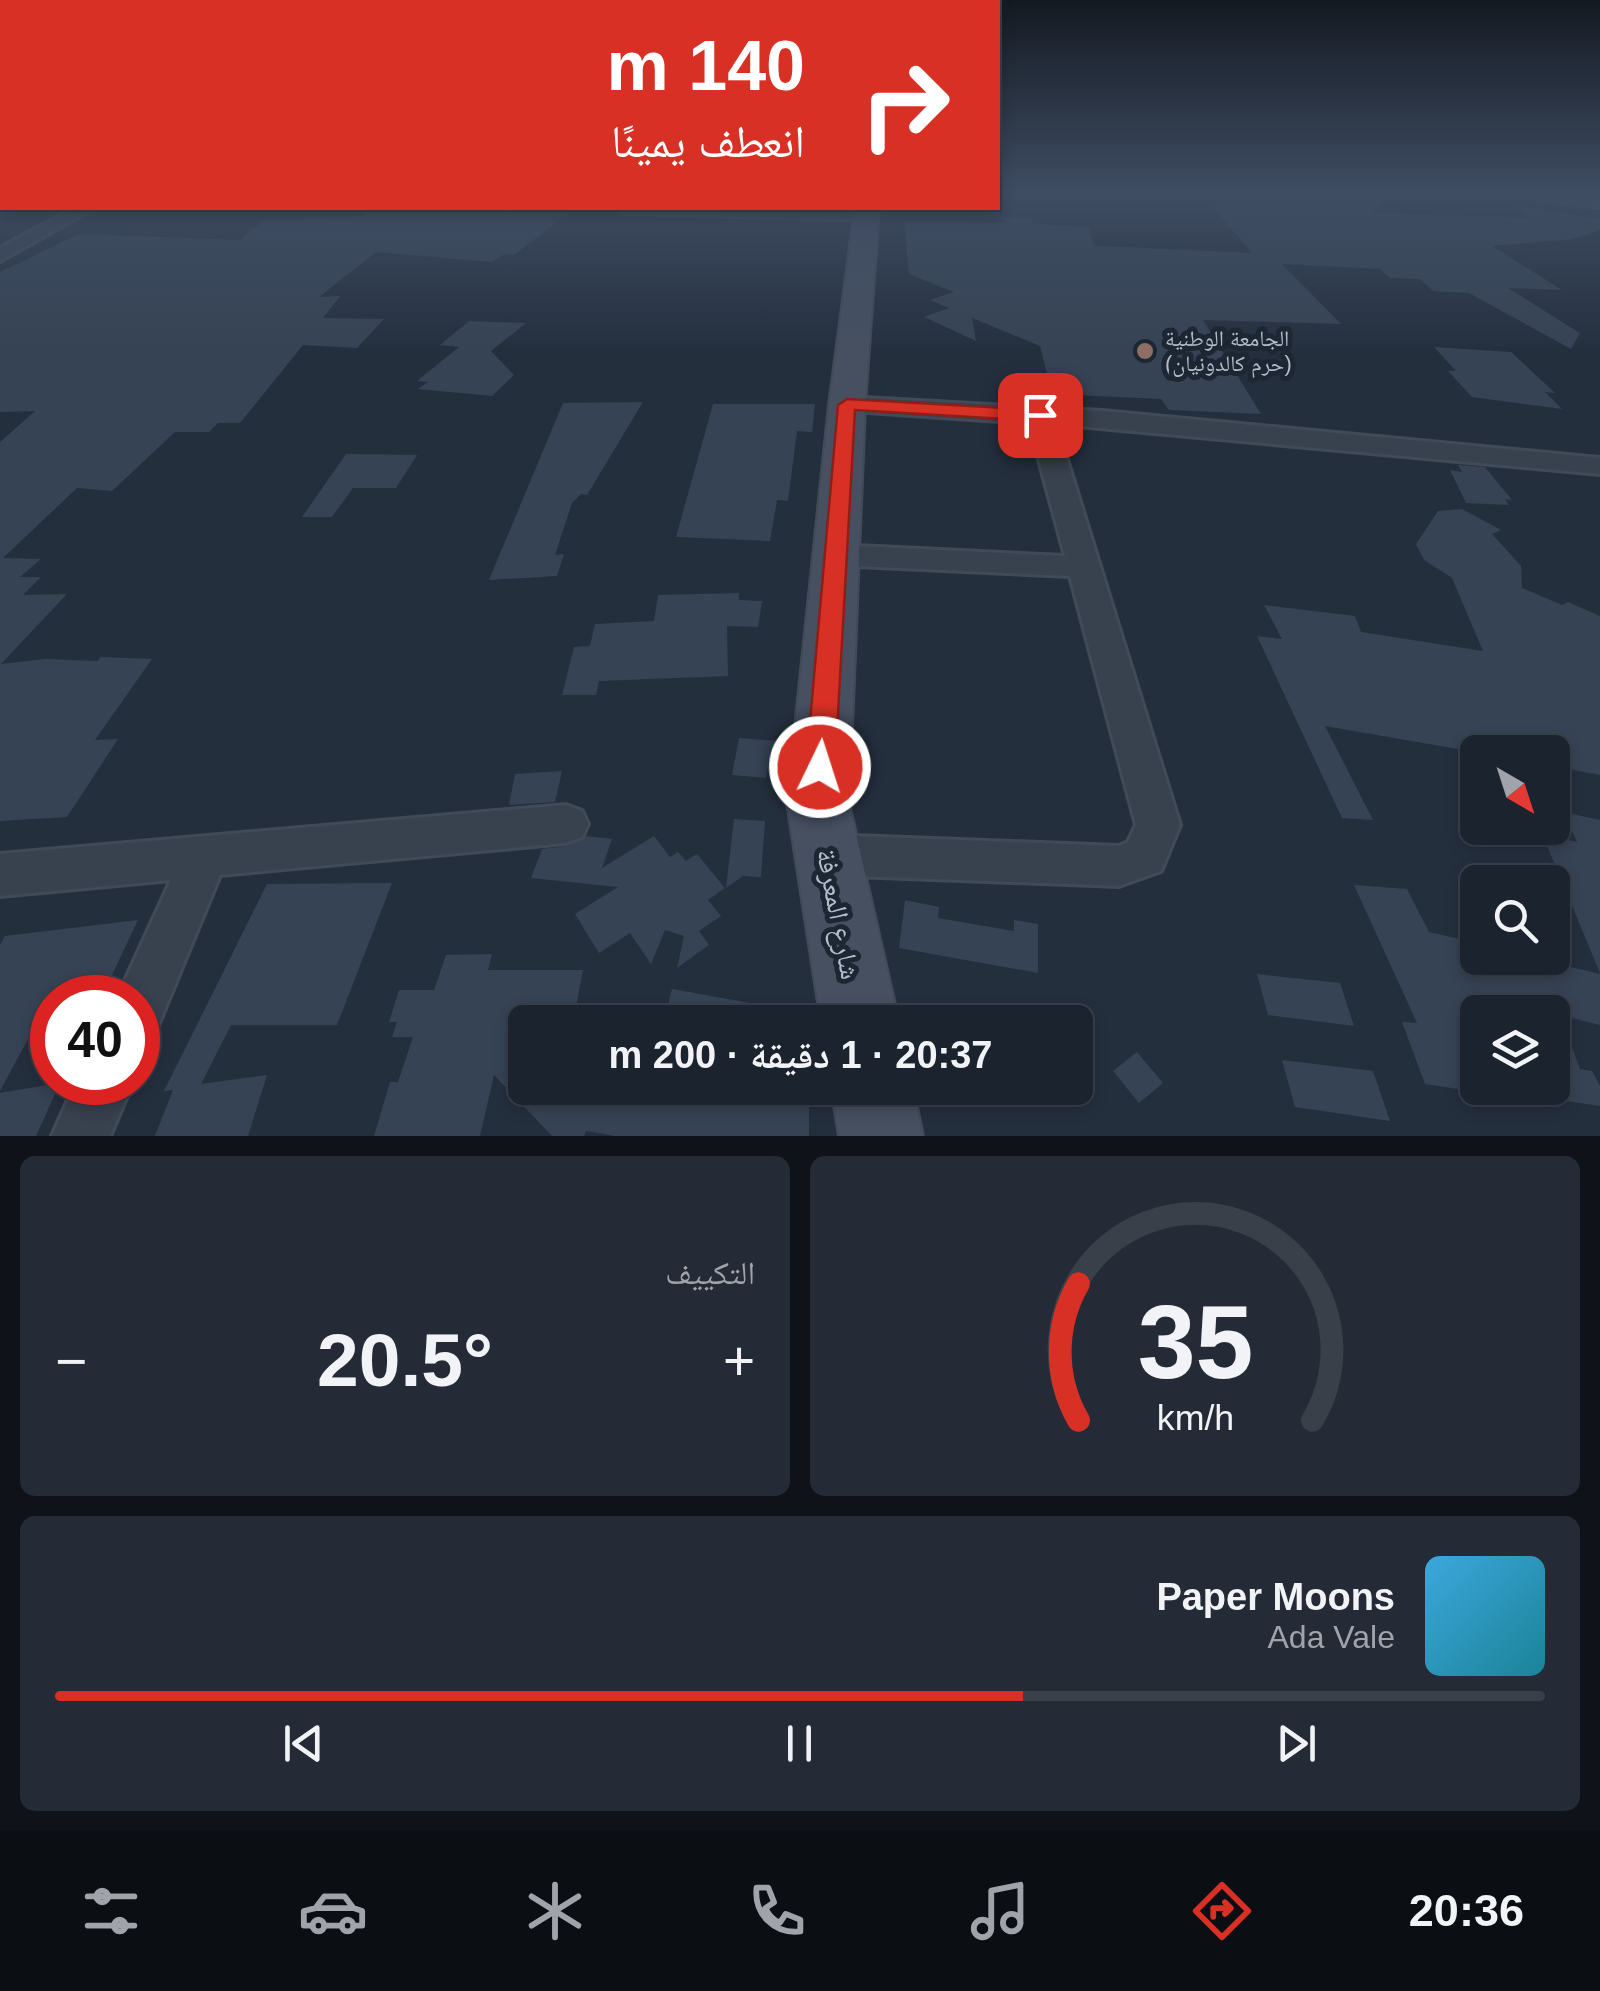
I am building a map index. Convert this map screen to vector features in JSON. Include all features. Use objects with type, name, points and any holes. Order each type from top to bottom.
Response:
[{"type":"street","name":"شارع المعرفة","points":[[857,1005],[818,803],[847,405],[863,246]]},
{"type":"street","points":[[847,405],[1040,415],[1600,466]]},
{"type":"street","points":[[828,856],[1060,866],[1120,866],[1145,857],[1158,826],[1040,415]]},
{"type":"street","points":[[836,555],[1086,567]]},
{"type":"street","points":[[0,875],[566,824]]},
{"type":"street","points":[[153,975],[206,854]]},
{"type":"street","points":[[81,1136],[95,1105]]},
{"type":"street","points":[[875,1105],[881,1136]]},
{"type":"building","points":[[54,246],[526,246],[514,255],[505,254],[492,262],[376,252],[319,297],[340,296],[323,318],[384,319],[357,348],[303,345],[240,423],[218,423],[209,432],[175,432],[112,491],[77,488],[3,558],[41,559],[20,577],[41,577],[23,595],[67,594],[1,664],[45,659],[97,661],[101,657],[152,659],[95,740],[118,739],[67,817],[0,821],[0,442],[35,411],[0,412],[0,272]]},
{"type":"building","points":[[906,246],[1114,246],[1252,253],[1246,246],[1492,246],[1562,290],[1508,288],[1580,333],[1571,349],[1469,293],[1433,291],[1420,279],[1390,278],[1380,269],[1282,264],[1341,324],[1203,320],[1261,414],[1169,410],[1161,399],[1052,394],[1040,346],[972,318],[976,341],[924,317],[949,308],[930,300],[954,292],[909,274]]},
{"type":"building","points":[[469,321],[526,323],[491,351],[514,375],[492,396],[418,389],[428,382],[417,381],[459,347],[440,345]]},
{"type":"building","points":[[1434,347],[1511,352],[1555,393],[1545,392],[1562,409],[1472,397],[1448,371],[1456,371]]},
{"type":"building","points":[[643,402],[587,495],[581,494],[572,503],[555,555],[564,554],[557,576],[489,580],[563,403]]},
{"type":"building","points":[[713,404],[815,404],[812,432],[797,431],[788,501],[777,500],[770,541],[676,537]]},
{"type":"building","points":[[346,454],[417,455],[396,488],[353,488],[332,517],[302,517]]},
{"type":"building","points":[[1458,465],[1485,467],[1512,500],[1505,499],[1509,505],[1466,503],[1450,470],[1462,472]]},
{"type":"building","points":[[1462,509],[1501,530],[1492,534],[1521,566],[1522,588],[1600,616],[1600,775],[1570,769],[1570,735],[1460,735],[1460,749],[1325,726],[1373,820],[1342,818],[1257,636],[1282,639],[1264,605],[1355,616],[1361,632],[1483,651],[1452,578],[1424,560],[1416,544],[1438,511]]},
{"type":"building","points":[[739,593],[739,600],[762,601],[758,627],[727,626],[728,676],[599,681],[596,695],[562,695],[574,647],[590,646],[595,624],[654,621],[658,595]]},
{"type":"building","points":[[739,738],[779,741],[776,767],[768,767],[766,778],[732,775]]},
{"type":"building","points":[[562,771],[555,802],[509,805],[515,774]]},
{"type":"building","points":[[1570,814],[1600,820],[1600,973],[1570,901],[1570,865],[1555,865],[1547,845],[1577,842],[1570,827]]},
{"type":"building","points":[[734,819],[765,821],[761,877],[743,876],[726,888]]},
{"type":"building","points":[[586,836],[612,839],[602,868],[654,836],[670,857],[678,852],[686,861],[697,854],[725,888],[708,900],[721,916],[699,931],[709,945],[677,968],[684,936],[665,930],[651,964],[630,933],[599,953],[575,914],[618,887],[531,878],[542,849],[567,846]]},
{"type":"building","points":[[392,883],[337,1025],[231,1025],[201,1084],[267,1075],[248,1136],[155,1136],[173,1090],[164,1091],[267,884]]},
{"type":"building","points":[[1354,885],[1407,889],[1429,932],[1460,939],[1460,975],[1570,975],[1570,967],[1600,974],[1600,1025],[1570,1018],[1570,995],[1460,995],[1460,1089],[1425,1084],[1402,1022],[1417,1023]]},
{"type":"building","points":[[905,900],[939,907],[938,918],[1014,931],[1014,920],[1038,924],[1038,973],[899,948]]},
{"type":"building","points":[[138,920],[112,975],[30,975],[30,1035],[0,1091],[0,945],[5,936]]},
{"type":"building","points":[[492,954],[488,970],[583,970],[576,1005],[508,1005],[508,1090],[494,1075],[480,1136],[374,1136],[390,1082],[398,1082],[413,1037],[392,1037],[397,1022],[389,1022],[399,990],[434,990],[446,955]]},
{"type":"building","points":[[1257,974],[1340,983],[1354,1026],[1268,1015]]},
{"type":"building","points":[[672,989],[761,1005],[668,1005]]},
{"type":"building","points":[[1570,1042],[1580,1069],[1592,1071],[1600,1086],[1600,1106],[1570,1102]]},
{"type":"building","points":[[1137,1052],[1163,1083],[1139,1103],[1113,1071]]},
{"type":"building","points":[[1282,1060],[1373,1071],[1390,1121],[1295,1107]]},
{"type":"building","points":[[30,1088],[30,1105],[50,1105],[36,1136],[0,1136],[0,1093]]},
{"type":"building","points":[[523,1105],[809,1105],[809,1136],[615,1136],[586,1131],[584,1136],[552,1136]]},
{"type":"place","name":"الجامعة الوطنية (حرم كالدونيان)","points":[[1145,351]]},
{"type":"route","points":[[820,767],[847,405],[1040,415]]}]
